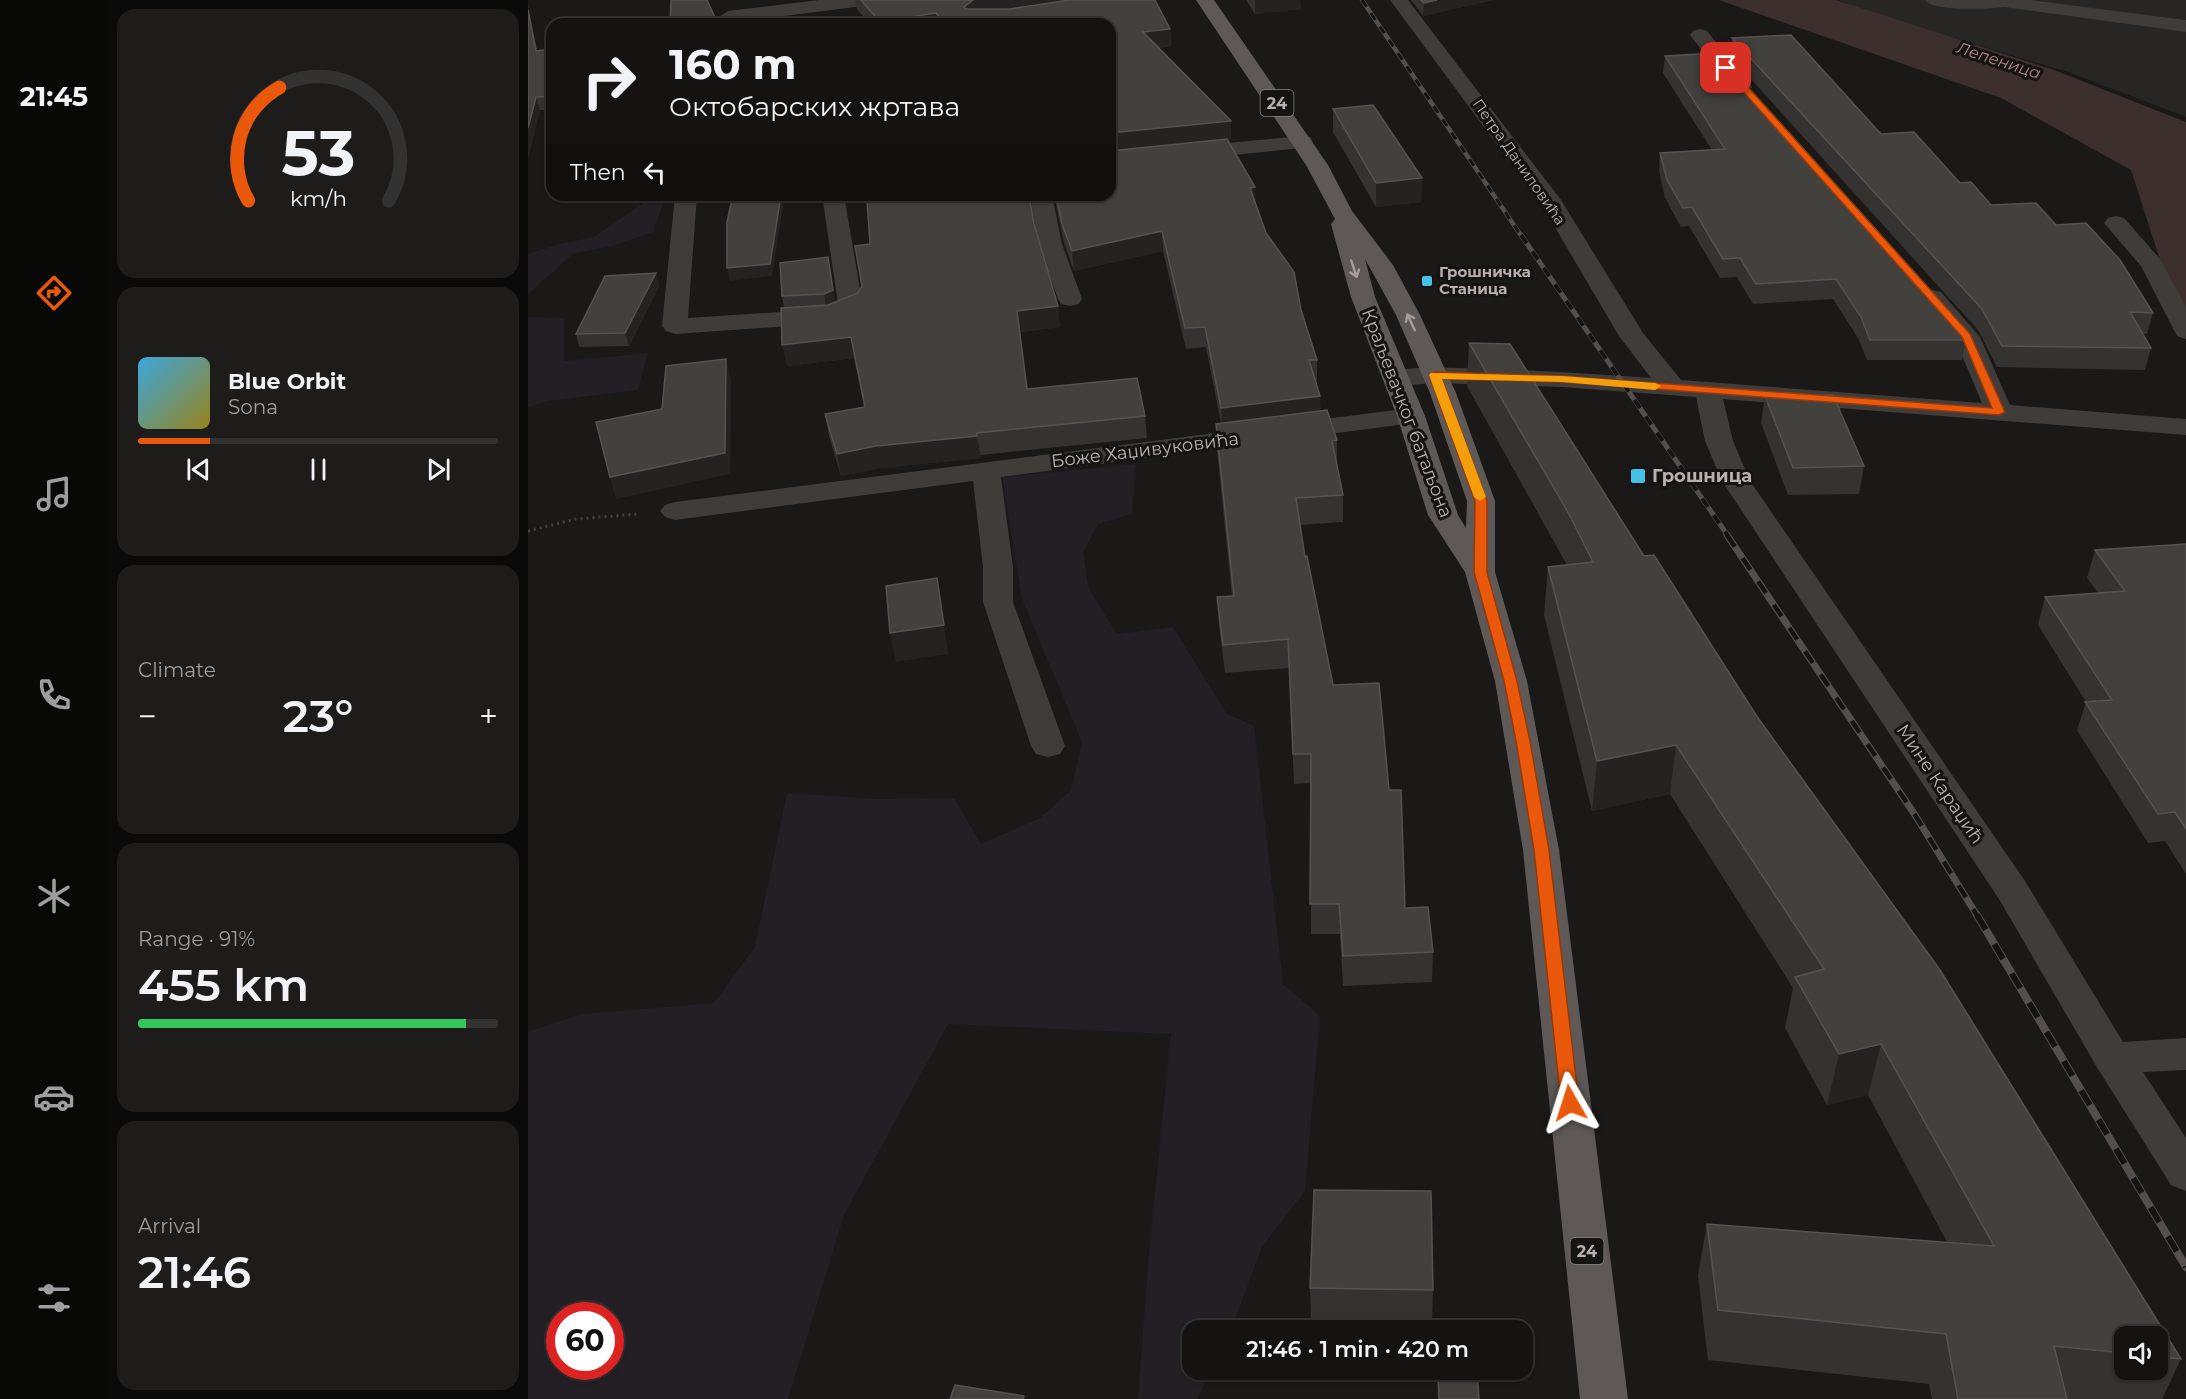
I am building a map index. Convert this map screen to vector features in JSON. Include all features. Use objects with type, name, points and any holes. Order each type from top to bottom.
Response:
[{"type":"main road","name":"Краљевачког батаљона","points":[[1205,0],[1302,142],[1341,212],[1381,265],[1408,315],[1435,375],[1481,501],[1480,572],[1511,681],[1541,850],[1604,1399]]},
{"type":"main road","name":"Краљевачког батаљона","points":[[1341,212],[1349,253],[1363,297],[1412,416],[1443,515],[1480,572]]},
{"type":"street","points":[[728,17],[863,0]]},
{"type":"street","name":"Петра Даниловића","points":[[1399,0],[1553,206],[1632,336],[1673,388]]},
{"type":"street","points":[[1934,0],[1980,4],[2016,1],[2186,26]]},
{"type":"street","points":[[2087,0],[2125,17]]},
{"type":"street","points":[[1700,35],[1755,101]]},
{"type":"street","points":[[1116,160],[1302,142]]},
{"type":"street","points":[[685,201],[675,326],[832,316],[851,308],[834,201]]},
{"type":"street","points":[[1042,201],[1050,244],[1070,299]]},
{"type":"street","points":[[2116,223],[2152,264],[2186,331]]},
{"type":"street","points":[[1921,284],[1967,336],[1999,412]]},
{"type":"street","points":[[1396,378],[1435,375],[1562,379],[2186,427]]},
{"type":"street","name":"Мине Караџић","points":[[1708,391],[1719,441],[1736,481],[2012,890],[2112,1058],[2186,1173]]},
{"type":"street","name":"Боже Хаџивуковића","points":[[675,511],[1412,416]]},
{"type":"street","points":[[986,470],[998,567],[998,602],[1048,746]]},
{"type":"street","points":[[2112,1058],[2186,1054]]},
{"type":"path","points":[[528,531],[576,519],[675,511]]},
{"type":"shaded area","points":[[1838,0],[2186,0],[2186,117],[2071,73],[1874,14]]},
{"type":"shaded area","points":[[647,201],[664,201],[653,232],[609,247],[574,253],[528,294],[528,254],[594,237]]},
{"type":"shaded area","points":[[528,317],[564,318],[564,361],[648,353],[638,390],[549,401],[528,407]]},
{"type":"shaded area","points":[[1136,464],[1132,514],[1098,524],[1083,553],[1089,589],[1117,634],[1173,627],[1227,714],[1254,726],[1283,984],[1320,1016],[1305,1191],[1262,1247],[1235,1320],[1182,1320],[1182,1380],[1206,1380],[1197,1399],[1138,1399],[1149,1253],[1171,1034],[948,1024],[844,1215],[788,1399],[528,1399],[528,1032],[582,1014],[714,1003],[755,947],[787,793],[877,799],[954,798],[981,844],[1040,818],[1071,790],[1082,742],[1022,599],[1002,477]]},
{"type":"water","name":"Лепеница","points":[[1719,0],[1836,0],[2054,70],[2186,122],[2186,324],[2163,269],[2131,170],[2001,98]]},
{"type":"building","points":[[671,0],[707,0],[715,18],[670,18]]},
{"type":"building","points":[[861,0],[973,0],[964,7],[966,9],[1010,9],[1070,0],[1155,0],[1170,29],[1143,32],[1231,121],[1116,132],[1116,18],[940,18],[936,13],[905,18],[877,18]]},
{"type":"building","points":[[1421,0],[1437,0],[1424,3]]},
{"type":"building","points":[[528,10],[536,51],[546,50],[546,96],[536,97],[528,128]]},
{"type":"building","points":[[1791,35],[1881,134],[1914,132],[1960,183],[1971,182],[1991,205],[2036,203],[2056,225],[2086,223],[2120,260],[2153,313],[2130,312],[2151,348],[2002,346],[1982,309],[1732,38]]},
{"type":"building","points":[[1717,53],[1957,320],[1966,340],[1870,340],[1861,317],[1836,279],[1756,284],[1740,258],[1723,259],[1692,207],[1683,208],[1667,180],[1660,153],[1725,149],[1665,56]]},
{"type":"building","points":[[1373,105],[1422,178],[1376,183],[1333,109]]},
{"type":"building","points":[[1227,139],[1255,187],[1250,188],[1266,233],[1294,272],[1301,310],[1317,360],[1309,360],[1320,396],[1221,408],[1205,327],[1185,328],[1162,231],[1072,251],[1062,224],[1057,201],[1116,201],[1116,150]]},
{"type":"building","points":[[732,201],[780,201],[770,264],[727,268],[727,222]]},
{"type":"building","points":[[867,201],[1030,201],[1034,224],[1058,306],[1017,311],[1027,389],[1137,378],[1145,416],[977,433],[977,436],[876,446],[837,454],[825,414],[865,407],[851,337],[782,345],[781,308],[828,305],[858,293],[862,286],[855,246],[870,244]]},
{"type":"building","points":[[828,257],[833,290],[824,294],[782,296],[780,263]]},
{"type":"building","points":[[656,273],[625,333],[576,334],[605,276]]},
{"type":"building","points":[[1469,343],[1510,344],[1644,556],[1654,555],[1756,715],[1940,970],[2161,1326],[2114,1326],[2114,1352],[2054,1346],[2067,1399],[1958,1399],[1946,1334],[1718,1310],[1707,1224],[1994,1246],[1881,1044],[1839,1054],[1795,977],[1824,969],[1676,745],[1597,761],[1548,567],[1593,562],[1569,514]]},
{"type":"building","points":[[726,359],[725,453],[610,477],[596,422],[662,409],[666,366]]},
{"type":"building","points":[[1833,395],[1864,466],[1793,468],[1765,396]]},
{"type":"building","points":[[1327,410],[1337,440],[1332,441],[1343,495],[1296,498],[1305,557],[1307,556],[1333,685],[1379,683],[1389,790],[1401,790],[1405,908],[1428,907],[1433,952],[1343,956],[1339,904],[1310,904],[1311,754],[1293,754],[1288,639],[1223,645],[1217,597],[1234,596],[1216,424]]},
{"type":"building","points":[[2186,544],[2186,829],[2175,812],[2158,814],[2085,702],[2112,700],[2045,597],[2125,591],[2095,550]]},
{"type":"building","points":[[937,578],[944,625],[890,633],[886,586]]},
{"type":"building","points":[[1314,1190],[1431,1191],[1433,1290],[1310,1288]]},
{"type":"building","points":[[2168,1338],[2181,1359],[2168,1358]]},
{"type":"building","points":[[1438,1380],[1478,1380],[1479,1399],[1439,1399]]},
{"type":"building","points":[[955,1385],[1024,1396],[1023,1399],[950,1399]]},
{"type":"railway","points":[[1362,0],[1522,237]]},
{"type":"railway","points":[[1521,235],[1728,536]]},
{"type":"railway","points":[[1727,535],[1915,815],[1978,917]]},
{"type":"railway","points":[[1977,915],[2186,1267]]},
{"type":"slow traffic","points":[[1480,497],[1435,375],[1562,379],[1655,386]]},
{"type":"place","name":"Грошничка Станица","points":[[1427,281]]},
{"type":"place","name":"Грошница","points":[[1638,476]]},
{"type":"route","points":[[1570,1103],[1541,850],[1523,741],[1511,681],[1480,572],[1481,501],[1459,435],[1435,375],[1562,379],[1999,412],[1967,336],[1726,68]]}]
